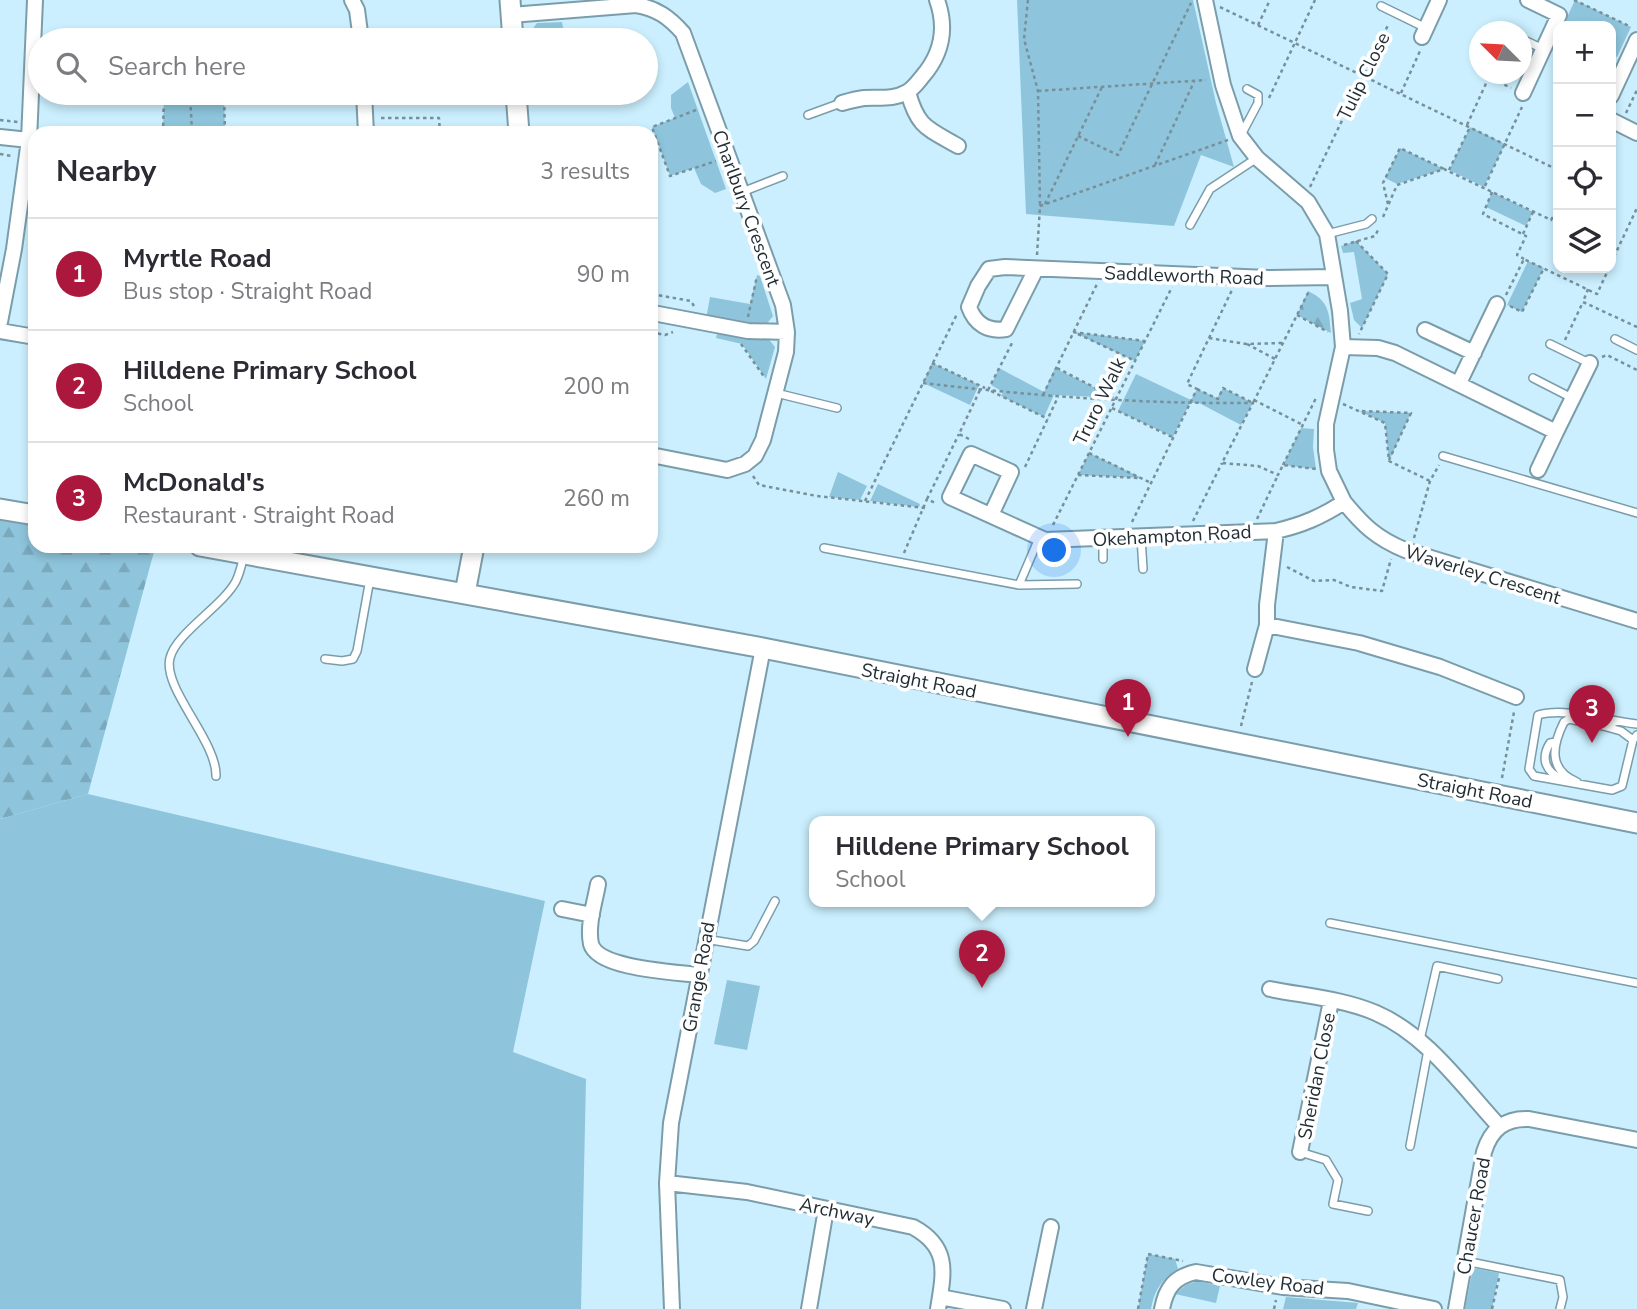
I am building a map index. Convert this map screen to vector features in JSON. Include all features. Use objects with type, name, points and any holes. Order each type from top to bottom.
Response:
[{"type":"street","points":[[34,28],[35,0]]},
{"type":"street","points":[[352,0],[357,10],[359,28]]},
{"type":"street","points":[[842,103],[863,98],[886,99],[908,92],[937,56],[943,29],[937,0]]},
{"type":"street","points":[[1424,32],[1439,0]]},
{"type":"street","points":[[1528,0],[1559,15],[1544,49],[1532,65]]},
{"type":"street","points":[[1211,3],[1222,80],[1240,136],[1256,158],[1304,200],[1328,234],[1333,277],[1348,347],[1326,424],[1329,471]]},
{"type":"street","name":"Charlbury Crescent","points":[[510,8],[636,5],[649,7],[673,22],[682,33],[783,305],[787,332],[786,352],[763,440],[755,456],[745,464]]},
{"type":"street","points":[[510,8],[512,28]]},
{"type":"street","points":[[1616,85],[1637,40]]},
{"type":"street","points":[[1523,93],[1524,84]]},
{"type":"street","points":[[908,92],[918,120],[926,128],[958,146]]},
{"type":"street","points":[[30,105],[30,126]]},
{"type":"street","points":[[364,105],[366,126]]},
{"type":"street","points":[[517,105],[518,126]]},
{"type":"street","points":[[1616,123],[1637,133]]},
{"type":"street","points":[[0,137],[28,140]]},
{"type":"street","points":[[0,322],[14,249],[28,147]]},
{"type":"street","name":"Saddleworth Road","points":[[969,307],[989,269],[1020,267],[1239,277],[1333,277]]},
{"type":"street","points":[[969,307],[973,318],[989,328],[1006,329],[1036,269]]},
{"type":"street","points":[[1459,383],[1500,303]]},
{"type":"street","points":[[658,314],[748,331],[787,332]]},
{"type":"street","points":[[1425,330],[1474,353]]},
{"type":"street","points":[[0,331],[28,336]]},
{"type":"street","points":[[1348,347],[1378,348],[1395,353],[1556,432]]},
{"type":"street","points":[[1538,470],[1590,363]]},
{"type":"street","points":[[950,497],[971,454],[1011,472],[991,515]]},
{"type":"street","points":[[658,456],[727,470],[745,464]]},
{"type":"street","name":"Waverley Crescent","points":[[1329,471],[1344,502],[1363,526],[1384,541],[1637,621]]},
{"type":"street","name":"Okehampton Road","points":[[950,497],[1042,539],[1276,531],[1322,517],[1344,502]]},
{"type":"street","points":[[0,509],[28,514]]},
{"type":"street","points":[[1255,669],[1266,625],[1276,531]]},
{"type":"street","name":"Straight Road","points":[[238,553],[762,649],[1637,823]]},
{"type":"street","points":[[465,593],[473,553]]},
{"type":"street","points":[[1266,625],[1359,643],[1440,667],[1516,696]]},
{"type":"street","name":"Grange Road","points":[[672,1309],[667,1182],[670,1123],[762,649]]},
{"type":"street","points":[[598,884],[592,915],[592,946],[602,957],[618,964],[698,975]]},
{"type":"street","points":[[562,909],[592,915]]},
{"type":"street","name":"Sheridan Close","points":[[1270,989],[1331,1001],[1375,1013],[1395,1023],[1424,1045],[1499,1126]]},
{"type":"street","name":"Sheridan Close","points":[[1300,1152],[1331,1001]]},
{"type":"street","points":[[1499,1126],[1518,1118],[1529,1119],[1637,1140]]},
{"type":"street","name":"Chaucer Road","points":[[1456,1309],[1484,1152],[1489,1138],[1499,1126]]},
{"type":"street","name":"Archway","points":[[667,1182],[747,1192],[913,1227],[928,1235],[939,1251],[944,1271],[939,1303]]},
{"type":"street","points":[[809,1309],[826,1209]]},
{"type":"street","points":[[1034,1309],[1051,1227]]},
{"type":"street","name":"Cowley Road","points":[[1162,1309],[1165,1292],[1170,1285],[1196,1272],[1283,1287],[1348,1291],[1434,1309]]},
{"type":"street","points":[[939,1303],[1003,1309]]},
{"type":"lane","points":[[1381,6],[1424,32]]},
{"type":"lane","points":[[1532,44],[1544,49]]},
{"type":"lane","points":[[1240,136],[1258,103],[1258,95],[1247,89]]},
{"type":"lane","points":[[808,115],[842,103]]},
{"type":"lane","points":[[1190,225],[1210,189],[1256,158]]},
{"type":"lane","points":[[741,192],[783,176]]},
{"type":"lane","points":[[1328,234],[1366,224],[1372,219]]},
{"type":"lane","points":[[1615,339],[1637,350]]},
{"type":"lane","points":[[1550,344],[1590,363]]},
{"type":"lane","points":[[1533,378],[1573,398]]},
{"type":"lane","points":[[775,393],[837,408]]},
{"type":"lane","points":[[1443,456],[1637,513]]},
{"type":"lane","points":[[1141,536],[1143,569]]},
{"type":"lane","points":[[1103,538],[1103,559]]},
{"type":"lane","points":[[1019,585],[1042,539]]},
{"type":"lane","points":[[824,548],[1019,585],[1077,584]]},
{"type":"lane","points":[[216,776],[215,761],[181,698],[169,668],[169,659],[180,641],[235,583],[244,554]]},
{"type":"lane","points":[[325,659],[353,659],[357,651],[370,578]]},
{"type":"lane","points":[[1605,789],[1560,779],[1548,770],[1544,757],[1546,749],[1550,743],[1556,742],[1564,722],[1569,719],[1603,726],[1635,737],[1622,786],[1612,790],[1605,789],[1534,776],[1529,769],[1538,715],[1549,712],[1563,713],[1637,724]]},
{"type":"lane","points":[[1603,726],[1616,722]]},
{"type":"lane","points":[[705,939],[748,946],[754,941],[775,901]]},
{"type":"lane","points":[[1330,923],[1637,983]]},
{"type":"lane","points":[[1409,1146],[1437,966],[1499,979]]},
{"type":"lane","points":[[1300,1152],[1326,1160],[1338,1180],[1333,1204],[1368,1211]]},
{"type":"lane","points":[[1465,1261],[1560,1280],[1563,1297],[1560,1309]]},
{"type":"path","points":[[1028,0],[1024,39],[1038,91],[1040,206],[1036,269]]},
{"type":"path","points":[[1078,136],[1118,155],[1192,0]]},
{"type":"path","points":[[1258,25],[1270,0]]},
{"type":"path","points":[[1268,100],[1315,0]]},
{"type":"path","points":[[1574,0],[1637,30]]},
{"type":"path","points":[[1211,3],[1553,168]]},
{"type":"path","name":"Tulip Close","points":[[1304,200],[1390,21]]},
{"type":"path","points":[[1401,93],[1423,45],[1424,32]]},
{"type":"path","points":[[1348,347],[1388,274],[1356,241],[1375,236],[1397,184],[1446,170],[1489,77],[1523,93],[1525,99],[1484,187]]},
{"type":"path","points":[[1038,91],[1222,80]]},
{"type":"path","points":[[1155,165],[1194,81]]},
{"type":"path","points":[[1045,204],[1102,88]]},
{"type":"path","points":[[1616,122],[1637,90]]},
{"type":"path","points":[[163,126],[164,105]]},
{"type":"path","points":[[191,105],[192,126]]},
{"type":"path","points":[[224,105],[225,126]]},
{"type":"path","points":[[655,126],[709,105]]},
{"type":"path","points":[[365,118],[439,118],[440,126]]},
{"type":"path","points":[[1040,206],[1240,136]]},
{"type":"path","points":[[658,143],[670,176],[728,157]]},
{"type":"path","points":[[1388,205],[1383,183],[1400,148],[1533,212],[1551,220],[1553,216]]},
{"type":"path","points":[[1492,192],[1483,214],[1526,236],[1517,255],[1597,294],[1607,273]]},
{"type":"path","points":[[1616,252],[1637,208]]},
{"type":"path","points":[[1523,234],[1533,212]]},
{"type":"path","points":[[747,320],[762,251]]},
{"type":"path","points":[[1524,259],[1500,303],[1522,312],[1544,268]]},
{"type":"path","points":[[1043,395],[1103,272]]},
{"type":"path","name":"Truro Walk","points":[[1042,539],[1078,475],[1178,275]]},
{"type":"path","points":[[1218,401],[1187,384],[1239,277]]},
{"type":"path","points":[[1186,533],[1316,278]]},
{"type":"path","points":[[1560,349],[1588,289]]},
{"type":"path","points":[[658,295],[691,301],[697,311]]},
{"type":"path","points":[[1583,302],[1637,327]]},
{"type":"path","points":[[865,501],[956,314],[969,307]]},
{"type":"path","points":[[1297,315],[1333,334]]},
{"type":"path","points":[[988,390],[1015,337],[1006,329]]},
{"type":"path","points":[[658,334],[665,335],[680,330]]},
{"type":"path","points":[[1073,332],[1145,341]]},
{"type":"path","points":[[1073,332],[1135,361]]},
{"type":"path","points":[[1209,338],[1246,344],[1283,343]]},
{"type":"path","points":[[742,344],[775,393]]},
{"type":"path","points":[[1246,344],[1275,359]]},
{"type":"path","points":[[1590,363],[1607,355],[1637,370]]},
{"type":"path","points":[[932,363],[1048,419]]},
{"type":"path","points":[[1055,368],[1116,398]]},
{"type":"path","points":[[923,383],[1059,396],[1190,403],[1254,401]]},
{"type":"path","points":[[1218,401],[1223,388],[1303,425]]},
{"type":"path","points":[[899,562],[980,389]]},
{"type":"path","points":[[1124,537],[1197,389]]},
{"type":"path","points":[[1251,532],[1319,391]]},
{"type":"path","points":[[1011,472],[1022,472],[1059,396]]},
{"type":"path","points":[[1332,399],[1385,423],[1389,461]]},
{"type":"path","points":[[1112,408],[1173,438]]},
{"type":"path","points":[[1359,411],[1411,413],[1389,461]]},
{"type":"path","points":[[959,434],[974,442],[971,454]]},
{"type":"path","points":[[1089,453],[1151,483]]},
{"type":"path","points":[[1410,551],[1430,481],[1443,456]]},
{"type":"path","points":[[1389,461],[1430,481]]},
{"type":"path","points":[[1222,463],[1258,467],[1278,475]]},
{"type":"path","points":[[745,464],[759,485],[817,496],[925,508]]},
{"type":"path","points":[[1283,465],[1329,471]]},
{"type":"path","points":[[1078,475],[1142,478]]},
{"type":"path","points":[[927,499],[942,506],[950,497]]},
{"type":"path","points":[[1272,560],[1314,581],[1334,580],[1351,587],[1382,591],[1395,546]]},
{"type":"path","points":[[1236,743],[1255,669]]},
{"type":"path","points":[[1498,794],[1516,696]]},
{"type":"path","points":[[1492,1309],[1500,1268]]},
{"type":"green space","points":[[1017,0],[1193,0],[1216,103],[1234,167],[1201,155],[1174,226],[1026,214]]},
{"type":"green space","points":[[1575,0],[1631,27],[1617,57],[1616,21],[1565,21]]},
{"type":"green space","points":[[562,22],[563,28],[533,28],[537,23]]},
{"type":"green space","points":[[688,82],[726,189],[715,193],[701,184],[694,168],[670,176],[658,143],[658,126],[655,126],[675,118],[671,108],[671,95]]},
{"type":"green space","points":[[164,105],[224,105],[225,126],[163,126]]},
{"type":"green space","points":[[1470,127],[1505,144],[1484,187],[1449,170]]},
{"type":"green space","points":[[1400,148],[1444,169],[1397,184],[1385,178]]},
{"type":"green space","points":[[1492,192],[1533,212],[1526,226],[1486,207]]},
{"type":"green space","points":[[1356,241],[1388,274],[1362,328],[1354,320],[1350,303],[1362,299],[1354,252],[1343,253],[1341,246]]},
{"type":"green space","points":[[1528,261],[1544,268],[1522,312],[1507,305]]},
{"type":"green space","points":[[757,275],[760,276],[773,316],[765,326],[706,319],[710,297],[750,304]]},
{"type":"green space","points":[[1308,291],[1327,308],[1331,333],[1297,315]]},
{"type":"green space","points":[[718,330],[767,337],[775,347],[766,379],[742,344],[716,338]]},
{"type":"green space","points":[[1073,332],[1145,341],[1135,361]]},
{"type":"green space","points":[[932,363],[979,385],[970,405],[923,383]]},
{"type":"green space","points":[[999,368],[1044,392],[1055,368],[1116,398],[1054,395],[1044,417],[1001,396],[1003,392],[991,385]]},
{"type":"green space","points":[[1136,374],[1191,400],[1197,389],[1217,398],[1223,388],[1253,403],[1241,425],[1199,403],[1190,403],[1173,437],[1118,411]]},
{"type":"green space","points":[[1359,411],[1411,413],[1389,461],[1385,423]]},
{"type":"green space","points":[[1301,428],[1314,429],[1316,469],[1283,465]]},
{"type":"green space","points":[[1089,453],[1142,478],[1078,475]]},
{"type":"green space","points":[[838,472],[867,486],[860,500],[829,497]]},
{"type":"green space","points":[[878,484],[920,504],[919,507],[870,501]]},
{"type":"green space","points":[[0,520],[28,525],[28,553],[154,553],[88,794],[0,819]]},
{"type":"green space","points":[[88,794],[545,901],[513,1052],[586,1079],[581,1309],[0,1309],[0,819]]},
{"type":"green space","points":[[727,980],[760,986],[747,1050],[714,1044]]},
{"type":"green space","points":[[1148,1254],[1175,1259],[1178,1269],[1160,1286],[1151,1309],[1138,1309]]},
{"type":"green space","points":[[1473,1268],[1499,1273],[1492,1309],[1465,1309]]},
{"type":"green space","points":[[1198,1281],[1220,1286],[1216,1303],[1175,1294],[1186,1285]]},
{"type":"green space","points":[[1286,1297],[1358,1303],[1356,1309],[1283,1309]]},
{"type":"place","name":"Myrtle Road","points":[[1128,737]]},
{"type":"place","name":"McDonald's","points":[[1592,743]]},
{"type":"place","name":"Hilldene Primary School","points":[[982,988]]}]
